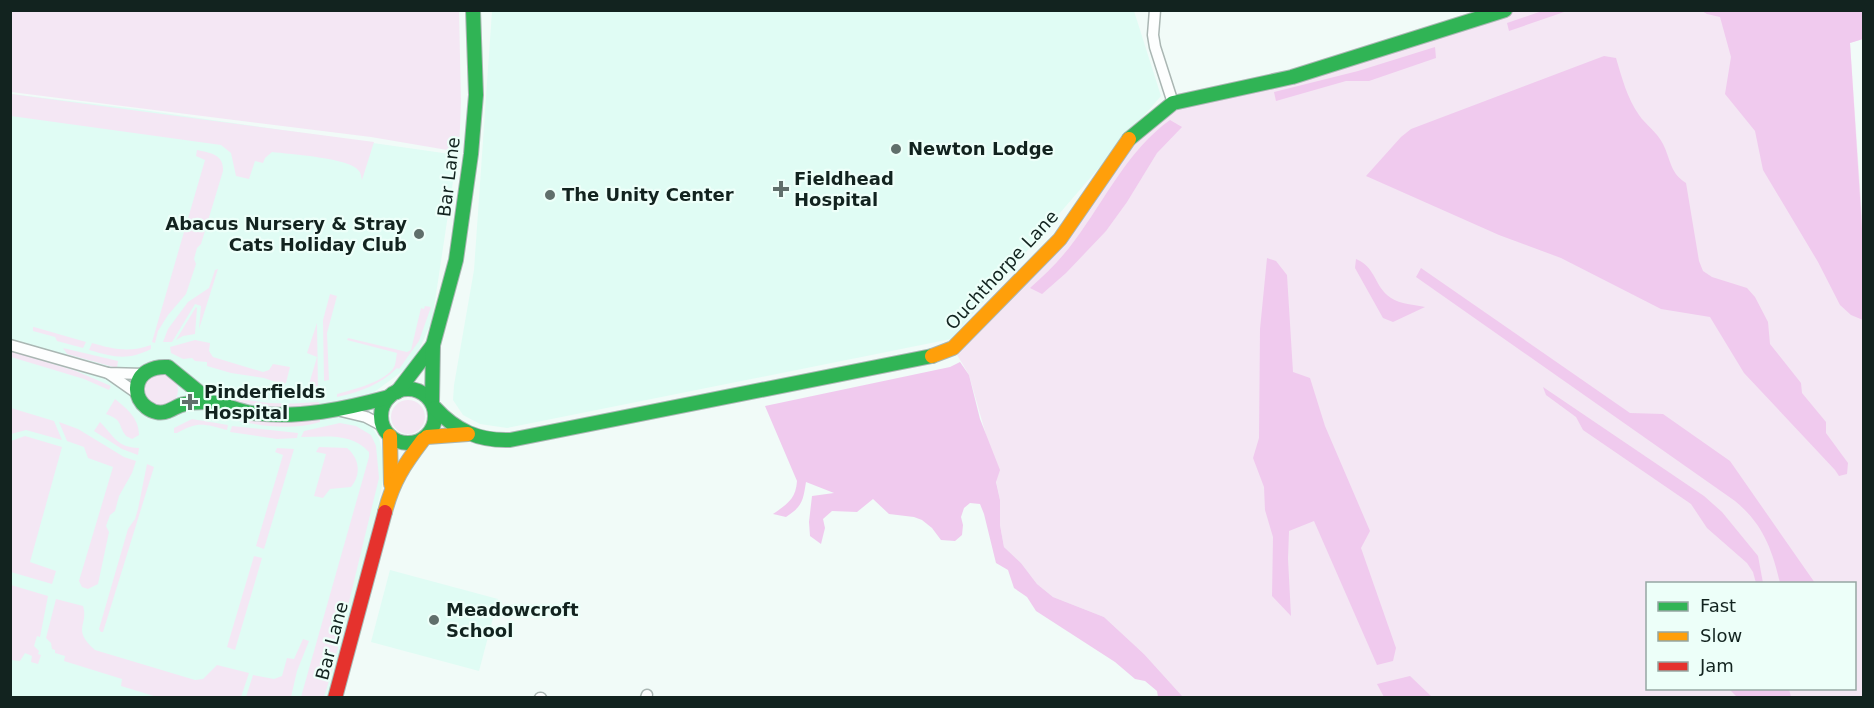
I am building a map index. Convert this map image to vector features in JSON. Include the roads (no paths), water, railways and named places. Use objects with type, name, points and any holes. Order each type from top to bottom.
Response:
[{"type":"street","name":"Bar Lane","points":[[433,405],[433,345],[456,260],[471,154],[476,95],[473,10]]},
{"type":"street","points":[[1155,10],[1153,35],[1155,47],[1173,103]]},
{"type":"street","name":"Ouchthorpe Lane","points":[[433,405],[442,417],[468,434],[489,441],[521,438],[937,355],[953,348],[1060,238],[1131,136],[1173,103],[1292,77],[1505,10]]},
{"type":"street","points":[[10,345],[108,373],[143,374]]},
{"type":"street","name":"Bar Lane","points":[[393,394],[433,345]]},
{"type":"street","points":[[211,402],[182,380],[174,369],[162,366],[152,368],[143,374],[138,383],[138,394],[145,407],[156,412],[168,412],[177,406],[195,402],[211,402],[250,413],[286,415],[340,411],[406,389],[417,390],[427,396],[433,405],[435,420],[433,429],[425,438],[405,443],[366,417],[340,411]]},
{"type":"street","points":[[108,373],[123,386],[138,394]]},
{"type":"street","points":[[177,406],[184,393],[182,380]]},
{"type":"street","points":[[386,431],[381,412],[393,394]]},
{"type":"street","name":"Bar Lane","points":[[386,431],[391,489]]},
{"type":"street","name":"Ouchthorpe Lane","points":[[425,438],[468,434]]},
{"type":"street","name":"Bar Lane","points":[[335,698],[391,489],[401,470],[425,438]]},
{"type":"place","name":"Newton Lodge","points":[[896,149]]},
{"type":"place","name":"Fieldhead Hospital","points":[[781,189]]},
{"type":"place","name":"The Unity Center","points":[[550,195]]},
{"type":"place","name":"Abacus Nursery & Stray Cats Holiday Club","points":[[419,234]]},
{"type":"place","name":"Pinderfields Hospital","points":[[190,402]]},
{"type":"place","name":"Meadowcroft School","points":[[434,620]]}]
